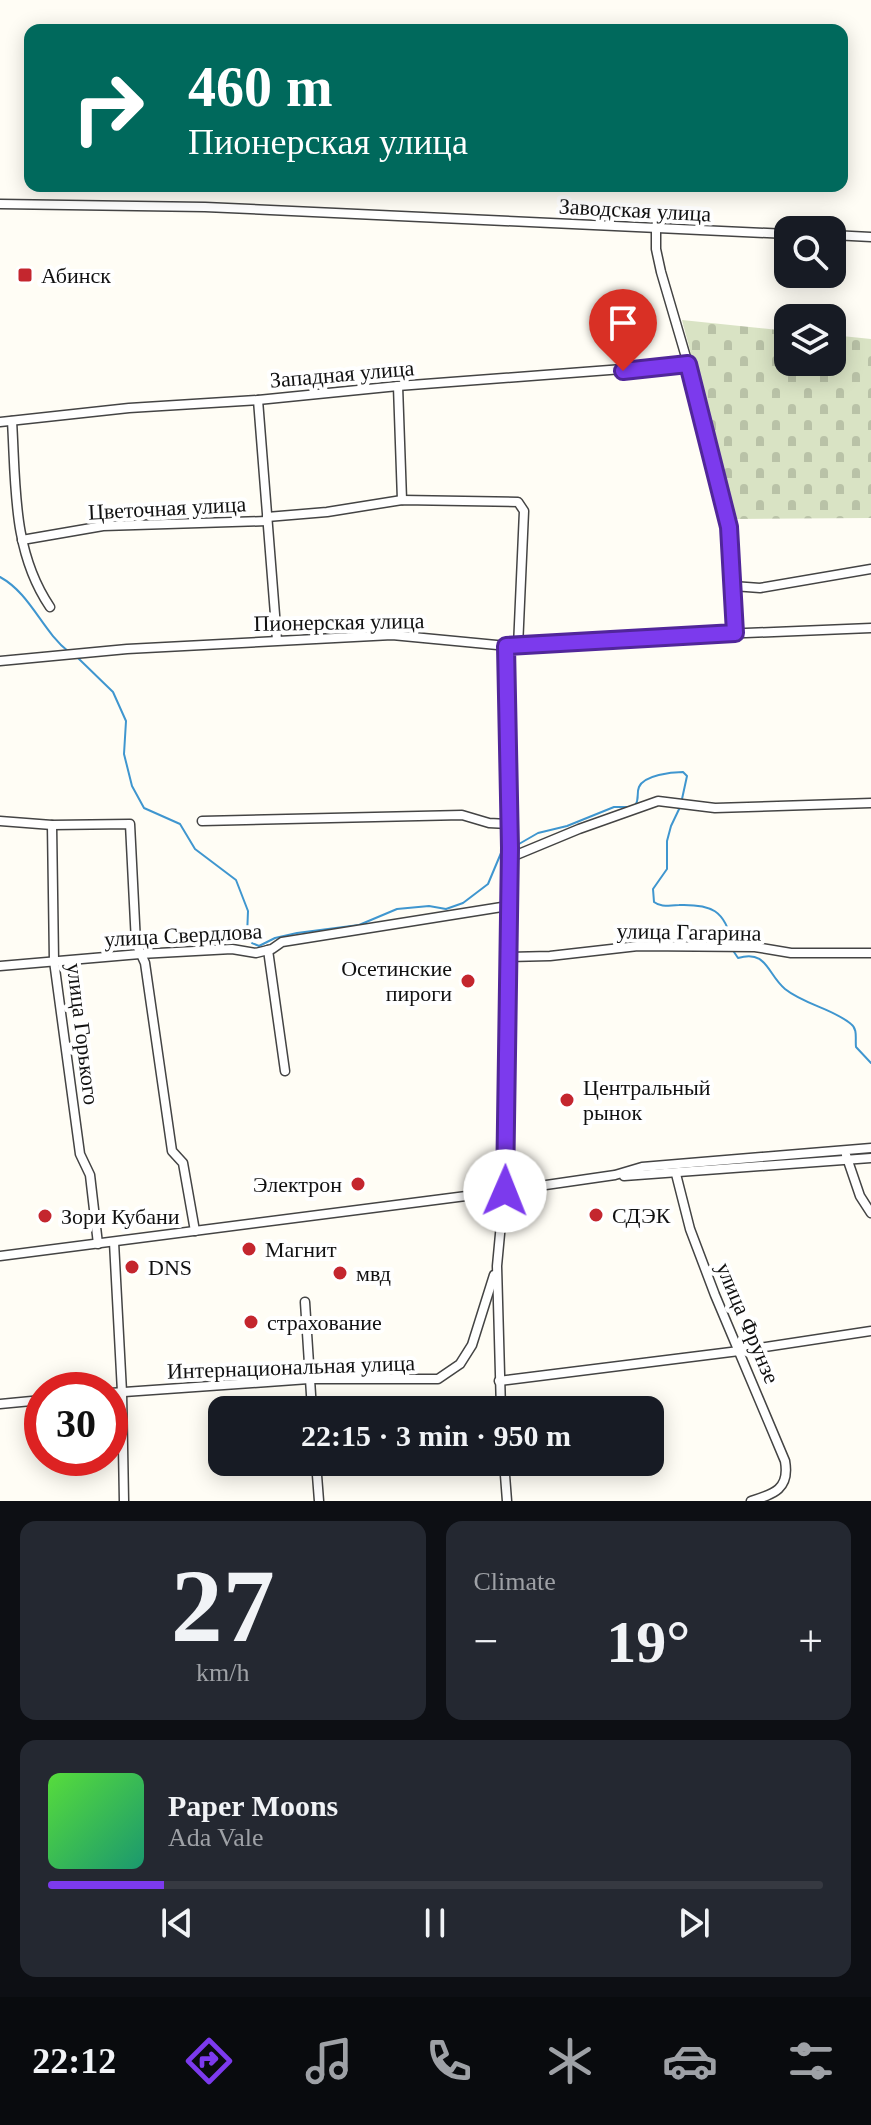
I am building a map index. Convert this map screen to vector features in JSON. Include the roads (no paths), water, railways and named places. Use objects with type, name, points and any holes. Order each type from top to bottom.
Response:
[{"type":"street","name":"Заводская улица","points":[[0,204],[205,207],[774,233]]},
{"type":"street","points":[[656,229],[661,272],[729,527],[735,633]]},
{"type":"street","points":[[846,236],[871,237]]},
{"type":"street","name":"Западная улица","points":[[0,422],[129,408],[672,368],[688,364]]},
{"type":"street","points":[[398,386],[402,500]]},
{"type":"street","points":[[258,400],[277,640]]},
{"type":"street","points":[[12,421],[22,540],[34,583],[50,607]]},
{"type":"street","name":"Цветочная улица","points":[[22,540],[103,526],[267,519],[402,500],[518,502],[524,517],[518,647]]},
{"type":"street","points":[[733,586],[760,588],[871,569]]},
{"type":"street","name":"Пионерская улица","points":[[0,661],[277,640],[414,635],[518,647],[871,628]]},
{"type":"street","points":[[500,1396],[497,1266],[505,1191],[509,858],[506,646]]},
{"type":"street","points":[[509,858],[658,801],[715,808],[871,803]]},
{"type":"street","points":[[202,821],[462,815],[489,823],[508,824]]},
{"type":"street","points":[[0,821],[52,825],[130,824],[136,943],[145,963],[172,1151],[183,1163],[195,1231]]},
{"type":"street","name":"улица Горького","points":[[52,825],[54,961],[80,1154],[90,1175],[98,1244]]},
{"type":"street","name":"улица Свердлова","points":[[0,966],[232,949],[256,953],[282,942],[508,906]]},
{"type":"street","name":"улица Гагарина","points":[[508,957],[550,956],[638,946],[755,947],[791,953],[871,953]]},
{"type":"street","points":[[268,950],[285,1071]]},
{"type":"street","points":[[0,1256],[615,1175],[676,1174],[846,1155],[871,1148]]},
{"type":"street","points":[[615,1175],[642,1167],[846,1155],[871,1158]]},
{"type":"street","points":[[846,1155],[860,1196],[871,1213]]},
{"type":"street","name":"улица Фрунзе","points":[[676,1174],[690,1229],[785,1461],[787,1474],[783,1484],[775,1493],[751,1501]]},
{"type":"street","points":[[114,1242],[121,1372]]},
{"type":"street","name":"Интернациональная улица","points":[[128,1392],[309,1379],[438,1379],[460,1364],[472,1345],[497,1266]]},
{"type":"street","points":[[305,1302],[311,1396]]},
{"type":"street","points":[[499,1381],[871,1331]]},
{"type":"street","points":[[0,1404],[24,1402]]},
{"type":"street","points":[[124,1476],[124,1501]]},
{"type":"street","points":[[317,1476],[319,1501]]},
{"type":"street","points":[[505,1476],[507,1501]]},
{"type":"waterway","points":[[0,577],[20,593],[69,652]]},
{"type":"waterway","points":[[78,658],[113,692],[126,721],[124,754],[132,786],[144,808],[180,824],[195,849],[236,880],[248,911],[247,936],[252,943],[259,946],[297,933],[359,925],[397,909],[429,906],[446,909],[463,903],[488,884],[501,853],[506,850]]},
{"type":"waterway","points":[[635,806],[642,783],[666,774],[683,772],[687,776],[682,799]]},
{"type":"waterway","points":[[681,805],[667,841],[667,869],[653,889],[654,902],[663,906],[700,906],[715,911],[725,923],[732,943]]},
{"type":"waterway","points":[[512,848],[538,833],[567,826],[614,807],[629,807]]},
{"type":"waterway","points":[[732,949],[738,958],[748,956],[761,960],[785,989],[851,1024],[855,1031],[856,1047],[871,1063]]},
{"type":"place","name":"Абинск","points":[[25,275]]},
{"type":"place","name":"Осетинские пироги","points":[[468,981]]},
{"type":"place","name":"Центральный рынок","points":[[567,1100]]},
{"type":"place","name":"Электрон","points":[[358,1184]]},
{"type":"place","name":"СДЭК","points":[[596,1215]]},
{"type":"place","name":"Зори Кубани","points":[[45,1216]]},
{"type":"place","name":"Магнит","points":[[249,1249]]},
{"type":"place","name":"DNS","points":[[132,1267]]},
{"type":"place","name":"мвд","points":[[340,1273]]},
{"type":"place","name":"страхование","points":[[251,1322]]}]
